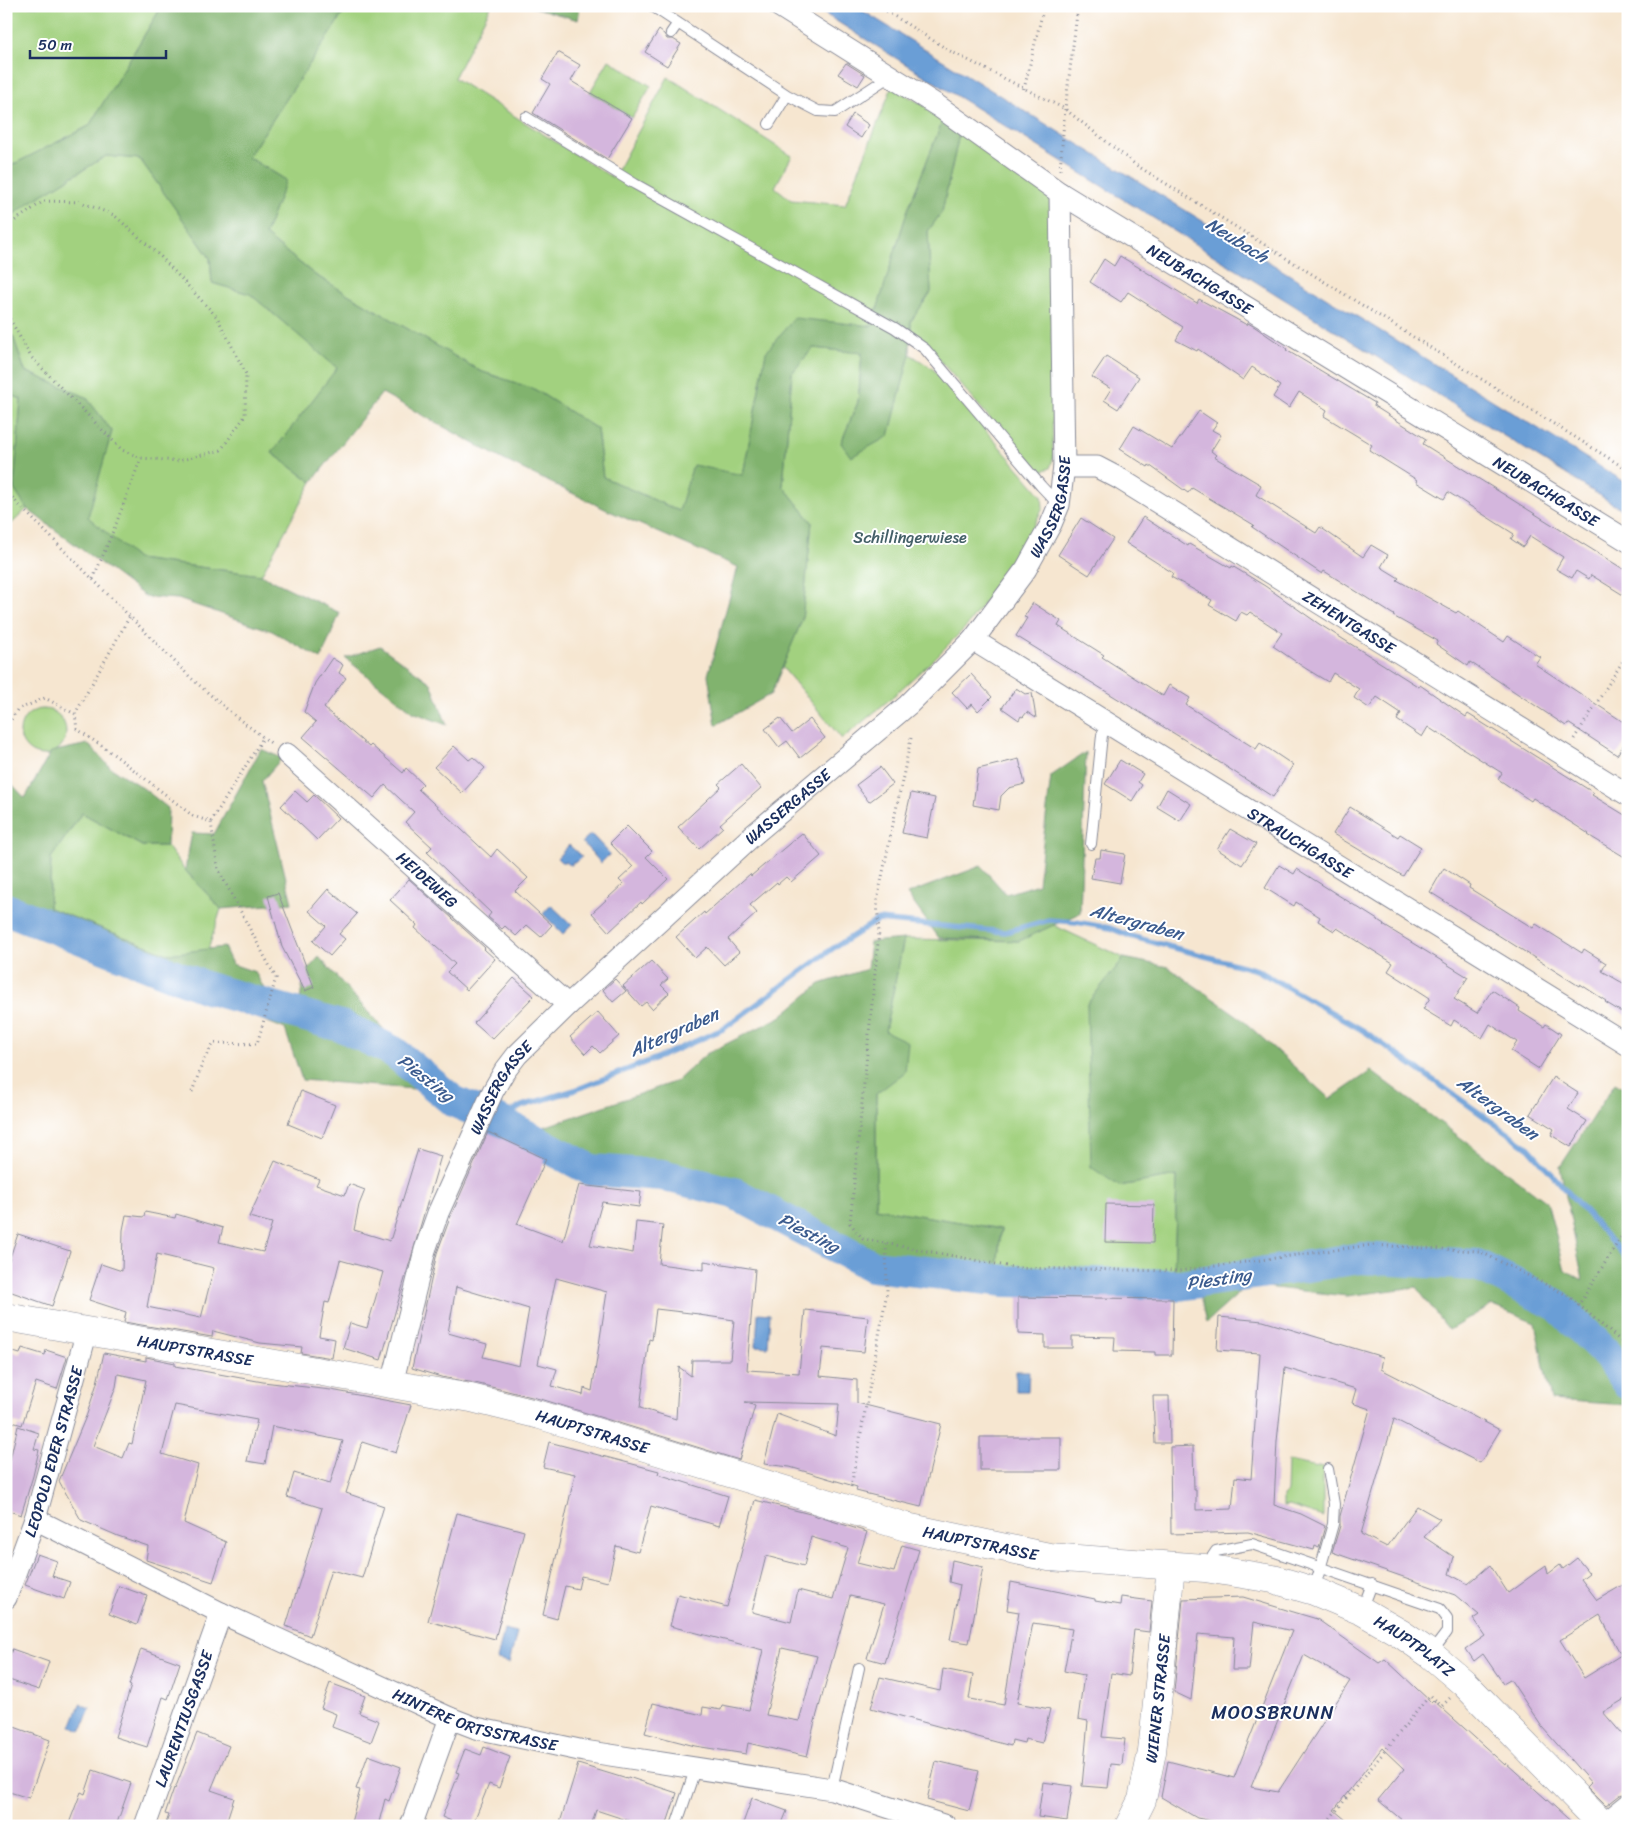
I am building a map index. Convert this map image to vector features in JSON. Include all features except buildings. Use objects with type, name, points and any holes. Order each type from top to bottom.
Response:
[{"type":"main road","name":"HAUPTSTRASSE","points":[[6,1317],[471,1398],[540,1415],[906,1527],[1049,1556],[1171,1567]]},
{"type":"main road","name":"HAUPTPLATZ","points":[[1171,1567],[1205,1568],[1273,1579],[1318,1579],[1362,1611],[1400,1633],[1430,1654],[1464,1683],[1603,1825]]},
{"type":"main road","name":"WIENER STRASSE","points":[[1129,1826],[1142,1800],[1152,1752],[1171,1567]]},
{"type":"street","name":"NEUBACHGASSE","points":[[779,6],[938,106],[1060,194],[1628,542]]},
{"type":"street","name":"WASSERGASSE","points":[[392,1384],[425,1250],[438,1213],[493,1091],[517,1055],[568,1004],[752,836],[908,705],[973,640],[1026,569],[1051,524],[1059,505],[1064,467],[1060,194]]},
{"type":"street","name":"ZEHENTGASSE","points":[[1064,467],[1097,467],[1120,479],[1628,795]]},
{"type":"street","name":"STRAUCHGASSE","points":[[973,640],[1628,1046]]},
{"type":"street","name":"HEIDEWEG","points":[[287,754],[568,1004]]},
{"type":"street","name":"LEOPOLD EDER STRASSE","points":[[6,1598],[35,1519],[87,1331]]},
{"type":"street","name":"HINTERE ORTSSTRASSE","points":[[35,1519],[220,1613],[450,1718],[476,1728],[584,1751],[832,1789],[946,1826]]},
{"type":"street","name":"LAURENTIUSGASSE","points":[[145,1826],[220,1613]]},
{"type":"street","points":[[411,1826],[450,1718]]},
{"type":"street","points":[[1603,1825],[1628,1805]]},
{"type":"lane","points":[[652,6],[787,95],[818,111],[835,112],[890,76]]},
{"type":"lane","points":[[671,33],[678,23]]},
{"type":"lane","points":[[769,124],[787,95]]},
{"type":"lane","points":[[526,117],[635,184],[895,328],[925,349],[1059,505]]},
{"type":"lane","points":[[1090,844],[1102,735],[1109,724]]},
{"type":"lane","points":[[1328,1469],[1334,1504],[1333,1524],[1318,1579],[1372,1584],[1440,1609],[1447,1618],[1447,1632],[1430,1654]]},
{"type":"lane","points":[[1362,1611],[1372,1584]]},
{"type":"lane","points":[[832,1789],[859,1668]]},
{"type":"lane","points":[[676,1826],[696,1767]]},
{"type":"path","points":[[878,6],[950,51],[1065,109],[1136,166],[1628,470]]},
{"type":"path","points":[[1024,89],[1044,6]]},
{"type":"path","points":[[1060,167],[1078,6]]},
{"type":"path","points":[[6,232],[10,224],[44,201],[80,202],[114,215],[161,256],[217,316],[246,374],[245,416],[221,450],[178,461],[142,458],[122,450],[31,357],[6,312]]},
{"type":"path","points":[[92,579],[142,458]]},
{"type":"path","points":[[6,490],[192,678],[236,717],[287,754]]},
{"type":"path","points":[[130,616],[75,714],[77,729],[116,756],[193,816],[211,822]]},
{"type":"path","points":[[1564,756],[1628,653]]},
{"type":"path","points":[[6,728],[17,710],[45,698],[75,714]]},
{"type":"path","points":[[192,1092],[204,1059],[214,1043],[257,1044],[276,978],[218,869],[211,822],[263,738]]},
{"type":"path","points":[[911,738],[877,901],[879,933],[850,1224],[863,1239],[1017,1268],[1179,1271],[1371,1245],[1479,1252],[1566,1295],[1622,1342],[1628,1350]]},
{"type":"path","points":[[1578,1306],[1617,1240],[1628,1226]]},
{"type":"path","points":[[847,1509],[886,1292],[886,1244]]},
{"type":"path","points":[[1324,1826],[1430,1695],[1442,1706],[1464,1683]]},
{"type":"green space","points":[[6,6],[162,6],[89,126],[6,168]]},
{"type":"green space","points":[[162,6],[348,6],[248,157],[286,180],[265,235],[315,275],[480,371],[534,389],[597,429],[603,477],[679,511],[693,465],[743,475],[766,352],[794,318],[872,326],[907,212],[944,117],[960,130],[942,212],[928,231],[931,292],[911,321],[910,354],[889,436],[851,457],[841,443],[858,402],[862,353],[813,348],[792,373],[783,486],[812,522],[802,620],[771,694],[716,725],[708,675],[738,567],[607,510],[504,460],[382,393],[312,482],[272,453],[337,368],[250,294],[212,283],[210,258],[140,159],[106,156],[29,203],[6,220],[6,168],[89,126]]},
{"type":"green space","points":[[348,6],[491,6],[454,78],[613,178],[668,77],[792,156],[775,187],[791,200],[845,205],[892,87],[944,117],[907,212],[872,327],[766,353],[743,475],[679,511],[603,477],[597,429],[534,389],[480,371],[315,275],[265,235],[286,180],[248,157]]},
{"type":"green space","points":[[530,6],[580,6],[580,7],[578,20]]},
{"type":"green space","points":[[609,60],[651,86],[632,118],[590,92]]},
{"type":"green space","points":[[960,130],[1041,189],[1050,200],[1053,459],[1050,468],[1039,472],[1031,466],[924,342],[911,332],[911,321],[931,292],[928,231],[942,212]]},
{"type":"green space","points":[[106,156],[140,159],[210,258],[212,283],[250,294],[338,368],[272,453],[312,482],[261,575],[137,559],[87,517],[112,431],[86,397],[25,371],[13,336],[6,337],[6,220],[29,203]]},
{"type":"green space","points":[[13,336],[25,371],[86,397],[112,431],[88,517],[137,559],[261,575],[340,613],[321,659],[272,631],[178,599],[146,597],[27,509],[14,489],[21,399],[6,393],[6,337]]},
{"type":"green space","name":"Schillingerwiese","points":[[813,348],[862,353],[858,402],[841,443],[889,436],[910,354],[933,369],[1042,496],[1043,508],[1025,542],[967,626],[889,700],[842,739],[782,667],[802,620],[812,522],[783,486],[792,373]]},
{"type":"green space","points":[[6,393],[21,399],[14,489],[27,509],[6,529]]},
{"type":"green space","points":[[380,646],[431,683],[447,725],[413,712],[345,658]]},
{"type":"green space","points":[[43,709],[56,713],[62,719],[66,732],[62,745],[56,751],[43,755],[30,751],[24,745],[20,732],[24,719],[30,713]]},
{"type":"green space","points":[[88,744],[111,768],[143,788],[168,808],[167,846],[142,846],[82,813],[51,858],[49,908],[168,954],[224,947],[232,964],[255,972],[267,994],[300,1000],[304,974],[319,957],[439,1091],[302,1080],[285,1029],[6,918],[6,778],[25,798],[51,752]]},
{"type":"green space","points":[[261,749],[282,758],[262,781],[292,903],[221,909],[185,870],[192,833],[214,834]]},
{"type":"green space","points":[[1086,752],[1080,913],[1019,941],[939,938],[907,894],[981,866],[1006,894],[1038,884],[1051,776]]},
{"type":"green space","points":[[82,813],[142,846],[167,846],[185,870],[221,909],[208,950],[168,954],[49,908],[51,858]]},
{"type":"green space","points":[[1053,925],[1124,958],[1087,1004],[1119,1186],[1177,1176],[1174,1275],[1026,1273],[997,1270],[1001,1229],[876,1208],[876,1093],[885,1031],[904,939],[1019,941]]},
{"type":"green space","points":[[904,939],[885,1031],[908,1042],[905,1072],[876,1094],[876,1208],[1001,1229],[996,1276],[876,1257],[786,1212],[729,1180],[589,1158],[535,1130],[677,1081],[706,1054],[780,1017],[820,984],[867,969],[870,942]]},
{"type":"green space","points":[[1124,958],[1168,967],[1238,1016],[1330,1099],[1371,1071],[1547,1202],[1565,1270],[1583,1280],[1560,1167],[1615,1083],[1628,1091],[1628,1405],[1551,1400],[1535,1323],[1491,1305],[1449,1330],[1416,1287],[1347,1296],[1248,1285],[1206,1323],[1199,1290],[1171,1290],[1174,1275],[1177,1176],[1119,1186],[1091,1167],[1087,1004]]},
{"type":"green space","points":[[1288,1461],[1323,1468],[1323,1517],[1289,1506],[1283,1507],[1283,1496],[1287,1492]]},
{"type":"water","points":[[812,6],[855,6],[1628,484],[1628,513]]},
{"type":"water","points":[[591,834],[610,854],[601,863],[582,842]]},
{"type":"water","points":[[569,845],[582,857],[577,862],[572,862],[572,865],[567,864],[567,862],[561,862],[557,858]]},
{"type":"water","points":[[551,905],[572,925],[563,934],[543,914]]},
{"type":"water","points":[[758,1313],[770,1314],[768,1347],[756,1346]]},
{"type":"water","points":[[1016,1371],[1029,1371],[1028,1391],[1016,1391]]},
{"type":"water","points":[[504,1630],[517,1633],[509,1663],[497,1660]]},
{"type":"water","points":[[80,1704],[90,1708],[81,1731],[71,1727]]},
{"type":"waterway","name":"Piesting","points":[[6,909],[207,988],[344,1027],[394,1052],[453,1101],[497,1120],[591,1170],[662,1175],[734,1193],[872,1266],[1006,1281],[1179,1285],[1361,1258],[1477,1265],[1557,1305],[1607,1354],[1628,1384]]},
{"type":"waterway","name":"Altergraben","points":[[497,1120],[522,1106],[575,1090],[662,1056],[723,1029],[832,949],[878,920],[1005,932],[1049,920],[1076,922],[1110,928],[1130,936],[1257,970],[1364,1031],[1529,1148],[1628,1260]]},
{"type":"district","name":"MOOSBRUNN","points":[[1273,1712]]},
{"type":"water label","name":"Neubach","points":[[1237,240]]}]
